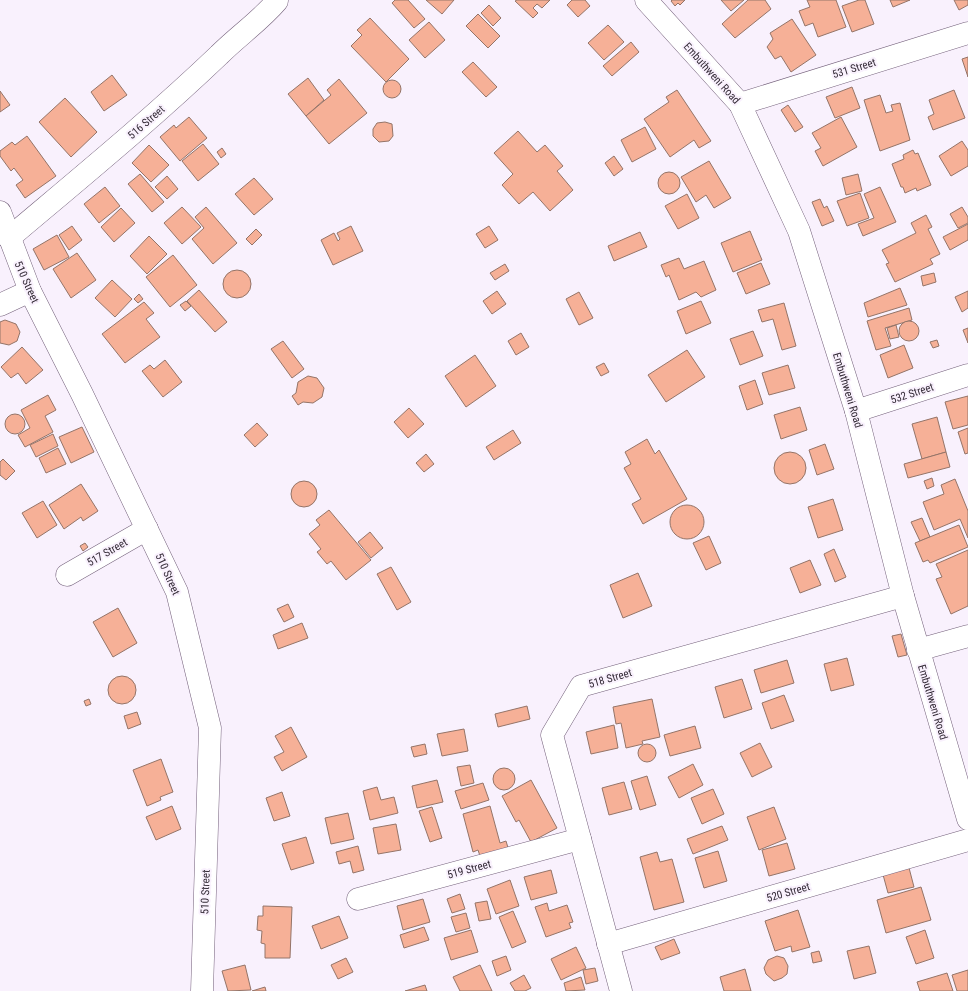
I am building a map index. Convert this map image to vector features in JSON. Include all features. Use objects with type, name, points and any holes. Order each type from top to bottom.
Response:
[{"type":"street","name":"516 Street","points":[[9,238],[162,108],[236,39],[259,22],[277,0]]},
{"type":"street","name":"Embuthweni Road","points":[[646,0],[740,104],[799,231],[856,411],[903,596],[968,819]]},
{"type":"street","name":"531 Street","points":[[740,104],[968,33]]},
{"type":"street","name":"510 Street","points":[[0,212],[30,290],[177,592],[210,728],[202,991]]},
{"type":"street","points":[[0,305],[30,290]]},
{"type":"street","name":"532 Street","points":[[856,411],[968,376]]},
{"type":"street","name":"517 Street","points":[[67,575],[147,529]]},
{"type":"street","name":"518 Street","points":[[621,991],[552,735],[582,686],[903,596]]},
{"type":"street","points":[[918,650],[968,636]]},
{"type":"street","name":"519 Street","points":[[358,899],[580,839]]},
{"type":"street","name":"520 Street","points":[[608,944],[968,840]]},
{"type":"building","points":[[395,0],[408,0],[425,19],[414,28],[392,3]]},
{"type":"building","points":[[426,0],[454,0],[442,14]]},
{"type":"building","points":[[550,0],[542,8],[537,4],[533,8],[538,13],[533,18],[515,1]]},
{"type":"building","points":[[572,0],[585,0],[590,6],[578,17],[567,5]]},
{"type":"building","points":[[685,0],[680,5],[678,3],[675,6],[671,1]]},
{"type":"building","points":[[721,0],[744,0],[731,11]]},
{"type":"building","points":[[748,0],[765,0],[771,9],[735,38],[722,24]]},
{"type":"building","points":[[807,0],[836,0],[846,27],[818,37],[813,23],[805,26],[799,11],[810,7]]},
{"type":"building","points":[[859,0],[865,0],[874,24],[852,32],[842,6]]},
{"type":"building","points":[[890,0],[910,0],[893,7]]},
{"type":"building","points":[[954,0],[968,0],[968,5],[959,10]]},
{"type":"building","points":[[489,5],[501,18],[493,26],[481,13]]},
{"type":"building","points":[[478,14],[500,36],[488,48],[466,26]]},
{"type":"building","points":[[370,18],[409,59],[386,82],[351,46],[362,35],[357,30]]},
{"type":"building","points":[[792,19],[816,55],[791,72],[781,56],[775,59],[767,47],[773,39],[770,33]]},
{"type":"building","points":[[429,22],[445,40],[425,58],[409,40]]},
{"type":"building","points":[[608,25],[624,42],[604,60],[588,43]]},
{"type":"building","points":[[631,42],[639,52],[612,76],[603,66]]},
{"type":"building","points":[[968,57],[968,77],[962,59]]},
{"type":"building","points":[[473,62],[497,87],[486,97],[462,72]]},
{"type":"building","points":[[112,75],[127,95],[104,111],[91,92]]},
{"type":"building","points":[[308,78],[324,100],[306,116],[288,94]]},
{"type":"building","points":[[339,79],[367,113],[329,144],[306,116],[331,95],[327,90]]},
{"type":"building","points":[[392,80],[398,83],[401,89],[398,95],[392,98],[386,95],[383,89],[386,83]]},
{"type":"building","points":[[852,87],[860,108],[835,118],[826,97]]},
{"type":"building","points":[[677,90],[711,141],[699,148],[694,140],[670,157],[644,119],[669,102],[666,97]]},
{"type":"building","points":[[954,90],[965,118],[933,130],[928,117],[934,114],[929,100]]},
{"type":"building","points":[[0,91],[10,105],[0,112]]},
{"type":"building","points":[[880,95],[886,113],[893,111],[891,105],[900,103],[910,140],[880,151],[864,100]]},
{"type":"building","points":[[65,98],[97,132],[71,157],[39,122]]},
{"type":"building","points":[[788,105],[803,127],[795,132],[781,110]]},
{"type":"building","points":[[189,117],[207,138],[180,161],[160,137],[174,125],[176,128]]},
{"type":"building","points":[[841,117],[857,147],[823,166],[815,151],[821,148],[812,133]]},
{"type":"building","points":[[385,122],[392,124],[393,136],[389,141],[379,142],[373,136],[373,129],[377,123]]},
{"type":"building","points":[[645,127],[656,149],[632,162],[621,140]]},
{"type":"building","points":[[518,131],[537,152],[545,145],[563,166],[557,171],[573,190],[550,211],[533,192],[519,204],[502,185],[513,174],[494,153]]},
{"type":"building","points":[[27,136],[56,176],[25,198],[16,185],[23,180],[14,168],[11,171],[0,156],[0,151],[12,142],[15,145]]},
{"type":"building","points":[[962,141],[968,150],[968,166],[951,176],[939,156]]},
{"type":"building","points":[[203,144],[219,164],[198,181],[182,161]]},
{"type":"building","points":[[149,145],[169,165],[151,182],[132,163]]},
{"type":"building","points":[[222,148],[226,154],[221,158],[217,152]]},
{"type":"building","points":[[913,150],[915,154],[918,153],[931,185],[917,191],[916,188],[905,193],[892,164],[904,159],[903,155]]},
{"type":"building","points":[[614,156],[623,169],[614,176],[605,163]]},
{"type":"building","points":[[709,161],[731,198],[714,208],[706,195],[696,202],[681,177]]},
{"type":"building","points":[[669,172],[677,175],[680,183],[677,191],[669,194],[661,191],[658,183],[661,175]]},
{"type":"building","points":[[140,174],[164,202],[152,212],[128,184]]},
{"type":"building","points":[[858,174],[862,191],[846,195],[842,178]]},
{"type":"building","points":[[167,176],[178,189],[167,199],[155,187]]},
{"type":"building","points":[[254,178],[273,199],[254,215],[235,194]]},
{"type":"building","points":[[105,187],[120,206],[99,223],[84,204]]},
{"type":"building","points":[[880,187],[896,222],[863,236],[858,224],[874,218],[864,194]]},
{"type":"building","points":[[860,193],[869,218],[847,226],[837,201]]},
{"type":"building","points":[[687,194],[699,218],[678,229],[665,206]]},
{"type":"building","points":[[820,199],[824,208],[827,206],[834,221],[822,226],[812,202]]},
{"type":"building","points":[[182,207],[201,227],[182,244],[164,223]]},
{"type":"building","points":[[206,207],[237,243],[213,264],[192,239],[204,228],[195,217]]},
{"type":"building","points":[[962,207],[968,217],[968,223],[958,228],[950,214]]},
{"type":"building","points":[[121,208],[135,223],[114,242],[101,227]]},
{"type":"building","points":[[926,215],[932,227],[928,229],[940,254],[930,259],[933,264],[895,282],[886,264],[889,263],[882,250],[916,233],[911,223]]},
{"type":"building","points":[[968,224],[968,240],[950,250],[943,237]]},
{"type":"building","points":[[72,226],[82,240],[69,250],[59,235]]},
{"type":"building","points":[[351,226],[363,251],[333,265],[321,240],[334,233],[338,241],[340,239],[337,233]]},
{"type":"building","points":[[489,226],[498,240],[485,248],[476,234]]},
{"type":"building","points":[[256,229],[262,235],[252,245],[246,239]]},
{"type":"building","points":[[750,231],[762,260],[733,272],[721,243]]},
{"type":"building","points":[[640,232],[647,247],[614,261],[608,246]]},
{"type":"building","points":[[57,235],[69,257],[44,270],[33,249]]},
{"type":"building","points":[[149,236],[167,254],[147,274],[130,256]]},
{"type":"building","points":[[77,253],[96,280],[71,298],[53,269]]},
{"type":"building","points":[[173,255],[197,285],[170,307],[146,277]]},
{"type":"building","points":[[679,258],[684,269],[704,261],[716,290],[701,297],[696,292],[679,300],[669,275],[666,277],[661,265]]},
{"type":"building","points":[[761,263],[770,284],[746,294],[737,273]]},
{"type":"building","points":[[505,264],[509,271],[495,280],[490,273]]},
{"type":"building","points":[[237,270],[243,271],[247,274],[250,278],[250,290],[247,294],[243,297],[237,298],[231,297],[227,294],[224,290],[223,284],[224,278],[227,274],[231,271]]},
{"type":"building","points":[[934,273],[936,282],[923,286],[921,276]]},
{"type":"building","points":[[112,280],[132,299],[115,317],[95,298]]},
{"type":"building","points":[[900,288],[907,305],[868,317],[864,303]]},
{"type":"building","points":[[199,290],[227,322],[215,332],[187,301]]},
{"type":"building","points":[[497,291],[506,304],[492,314],[483,301]]},
{"type":"building","points":[[968,291],[968,308],[962,312],[955,297]]},
{"type":"building","points":[[579,292],[593,318],[579,325],[566,299]]},
{"type":"building","points":[[139,294],[143,299],[138,303],[134,299]]},
{"type":"building","points":[[186,301],[191,306],[185,311],[180,305]]},
{"type":"building","points":[[701,301],[711,323],[686,334],[677,311]]},
{"type":"building","points":[[144,302],[154,313],[146,319],[160,337],[125,363],[102,334]]},
{"type":"building","points":[[784,303],[796,346],[782,350],[773,319],[762,322],[758,310]]},
{"type":"building","points":[[909,308],[912,320],[885,328],[891,346],[876,350],[867,321]]},
{"type":"building","points":[[5,320],[16,324],[20,332],[17,341],[9,345],[0,343],[0,322]]},
{"type":"building","points":[[909,321],[916,324],[919,331],[916,338],[909,341],[902,338],[899,331],[902,324]]},
{"type":"building","points":[[896,325],[899,337],[890,339],[887,328]]},
{"type":"building","points":[[968,328],[968,343],[963,330]]},
{"type":"building","points":[[753,331],[763,356],[740,365],[730,339]]},
{"type":"building","points":[[521,333],[529,347],[516,355],[508,341]]},
{"type":"building","points":[[937,340],[939,346],[933,348],[930,342]]},
{"type":"building","points":[[283,341],[304,369],[292,378],[271,349]]},
{"type":"building","points":[[904,345],[913,368],[888,378],[880,355]]},
{"type":"building","points":[[22,347],[43,370],[26,384],[18,373],[11,378],[1,367]]},
{"type":"building","points":[[687,350],[705,377],[666,402],[648,375]]},
{"type":"building","points":[[475,355],[496,386],[466,407],[445,376]]},
{"type":"building","points":[[165,360],[182,382],[163,397],[142,371],[150,365],[154,369]]},
{"type":"building","points":[[604,363],[609,372],[601,376],[596,367]]},
{"type":"building","points":[[788,365],[795,388],[769,395],[762,373]]},
{"type":"building","points":[[308,376],[317,378],[324,388],[322,397],[313,403],[303,402],[298,405],[292,396],[296,393],[298,382]]},
{"type":"building","points":[[755,380],[763,404],[747,410],[739,386]]},
{"type":"building","points":[[48,395],[56,410],[45,416],[53,432],[25,447],[18,435],[30,428],[21,410]]},
{"type":"building","points":[[968,396],[968,425],[953,429],[945,402]]},
{"type":"building","points":[[800,407],[807,430],[781,439],[774,415]]},
{"type":"building","points":[[409,408],[424,424],[408,438],[394,422]]},
{"type":"building","points":[[15,414],[22,417],[25,424],[22,431],[15,434],[8,431],[5,424],[8,417]]},
{"type":"building","points":[[937,417],[946,452],[922,459],[912,424]]},
{"type":"building","points":[[257,423],[268,435],[255,447],[244,435]]},
{"type":"building","points":[[82,427],[94,452],[71,463],[59,437]]},
{"type":"building","points":[[968,428],[968,453],[965,454],[958,432]]},
{"type":"building","points":[[513,430],[521,443],[494,460],[486,447]]},
{"type":"building","points":[[53,434],[58,446],[36,457],[30,445]]},
{"type":"building","points":[[647,439],[655,454],[659,450],[687,499],[643,524],[632,504],[641,499],[624,468],[631,464],[625,452]]},
{"type":"building","points":[[825,444],[834,469],[817,475],[809,450]]},
{"type":"building","points":[[58,448],[66,464],[46,473],[39,458]]},
{"type":"building","points":[[787,452],[793,452],[803,459],[806,468],[805,474],[799,481],[793,484],[787,484],[777,477],[774,471],[774,465],[781,455]]},
{"type":"building","points":[[946,452],[950,467],[908,478],[904,464]]},
{"type":"building","points":[[426,454],[434,464],[424,472],[416,463]]},
{"type":"building","points":[[3,459],[15,471],[6,480],[0,475],[0,462]]},
{"type":"building","points":[[932,478],[934,486],[927,489],[924,481]]},
{"type":"building","points":[[955,479],[968,511],[968,538],[960,519],[934,530],[923,502],[944,494],[941,485]]},
{"type":"building","points":[[304,481],[313,485],[317,494],[313,503],[304,507],[295,503],[291,494],[295,485]]},
{"type":"building","points":[[81,484],[98,511],[83,521],[81,517],[64,529],[49,505]]},
{"type":"building","points":[[833,499],[843,530],[818,538],[808,507]]},
{"type":"building","points":[[43,501],[57,525],[37,538],[22,513]]},
{"type":"building","points":[[687,505],[699,510],[704,522],[699,534],[687,539],[675,534],[670,522],[675,510]]},
{"type":"building","points":[[329,510],[371,560],[346,580],[331,561],[327,564],[317,552],[321,549],[309,534],[320,525],[316,520]]},
{"type":"building","points":[[922,518],[930,537],[920,541],[911,522]]},
{"type":"building","points":[[959,525],[968,547],[930,563],[928,560],[923,562],[915,543]]},
{"type":"building","points":[[370,532],[383,548],[371,558],[358,542]]},
{"type":"building","points":[[709,536],[721,563],[706,570],[693,543]]},
{"type":"building","points":[[85,543],[88,547],[83,551],[80,546]]},
{"type":"building","points":[[834,549],[846,577],[835,582],[824,554]]},
{"type":"building","points":[[968,550],[968,606],[951,614],[936,579],[942,577],[936,564]]},
{"type":"building","points":[[810,560],[821,585],[800,593],[790,568]]},
{"type":"building","points":[[391,567],[411,602],[397,610],[377,574]]},
{"type":"building","points":[[638,573],[652,606],[623,618],[610,585]]},
{"type":"building","points":[[288,604],[294,617],[284,622],[277,609]]},
{"type":"building","points":[[118,608],[137,643],[113,657],[93,622]]},
{"type":"building","points":[[302,623],[308,638],[278,649],[273,635]]},
{"type":"building","points":[[901,634],[907,655],[898,657],[892,636]]},
{"type":"building","points":[[847,658],[854,685],[831,691],[824,664]]},
{"type":"building","points":[[787,660],[794,683],[761,693],[754,670]]},
{"type":"building","points":[[122,676],[128,677],[132,680],[135,684],[135,696],[132,700],[128,703],[122,704],[116,703],[112,700],[109,696],[108,690],[109,684],[112,680],[116,677]]},
{"type":"building","points":[[742,679],[752,709],[724,718],[715,687]]},
{"type":"building","points":[[784,695],[794,721],[771,729],[762,703]]},
{"type":"building","points":[[89,699],[91,704],[86,706],[84,701]]},
{"type":"building","points":[[652,699],[660,737],[642,741],[643,744],[626,748],[621,723],[616,724],[613,707]]},
{"type":"building","points":[[527,706],[530,719],[498,727],[495,714]]},
{"type":"building","points":[[137,712],[141,724],[128,729],[124,716]]},
{"type":"building","points":[[614,725],[618,748],[591,754],[586,732]]},
{"type":"building","points":[[695,726],[701,748],[670,756],[664,735]]},
{"type":"building","points":[[291,727],[307,757],[282,771],[274,757],[284,752],[275,736]]},
{"type":"building","points":[[464,729],[468,751],[442,756],[437,734]]},
{"type":"building","points":[[760,743],[772,767],[752,777],[740,753]]},
{"type":"building","points":[[425,744],[427,754],[414,757],[411,747]]},
{"type":"building","points":[[643,744],[651,744],[656,749],[654,760],[651,762],[643,762],[638,757],[638,749]]},
{"type":"building","points":[[161,759],[173,792],[160,797],[161,800],[147,806],[133,770]]},
{"type":"building","points":[[693,764],[703,785],[679,798],[668,777]]},
{"type":"building","points":[[470,765],[474,783],[461,786],[457,767]]},
{"type":"building","points":[[500,768],[508,768],[515,775],[515,783],[508,790],[500,790],[493,783],[493,775]]},
{"type":"building","points":[[647,776],[656,805],[640,810],[631,781]]},
{"type":"building","points":[[437,780],[443,802],[417,808],[412,786]]},
{"type":"building","points":[[531,780],[557,828],[531,842],[519,820],[516,822],[502,796]]},
{"type":"building","points":[[624,782],[632,809],[609,815],[602,788]]},
{"type":"building","points":[[483,783],[489,800],[461,809],[455,791]]},
{"type":"building","points":[[377,787],[381,800],[394,797],[398,813],[370,820],[363,791]]},
{"type":"building","points":[[713,789],[724,814],[702,824],[691,798]]},
{"type":"building","points":[[282,792],[290,816],[274,821],[266,798]]},
{"type":"building","points":[[172,806],[181,829],[156,840],[146,817]]},
{"type":"building","points":[[490,806],[500,843],[506,841],[509,851],[481,859],[478,850],[473,852],[463,814]]},
{"type":"building","points":[[432,807],[442,838],[430,842],[419,811]]},
{"type":"building","points":[[774,807],[786,839],[759,850],[747,817]]},
{"type":"building","points":[[348,813],[354,839],[331,844],[325,818]]},
{"type":"building","points":[[396,824],[401,850],[378,854],[373,828]]},
{"type":"building","points":[[722,826],[728,840],[693,854],[687,839]]},
{"type":"building","points":[[306,837],[314,863],[291,870],[282,844]]},
{"type":"building","points":[[787,843],[795,869],[769,876],[762,850]]},
{"type":"building","points":[[358,846],[364,870],[353,873],[350,861],[339,864],[336,852]]},
{"type":"building","points":[[718,851],[727,881],[704,888],[695,858]]},
{"type":"building","points":[[657,852],[660,862],[672,859],[684,902],[654,910],[640,857]]},
{"type":"building","points":[[908,864],[914,887],[888,893],[882,871]]},
{"type":"building","points":[[551,870],[557,893],[531,900],[524,877]]},
{"type":"building","points":[[510,880],[519,906],[496,914],[487,889]]},
{"type":"building","points":[[921,887],[931,920],[886,933],[877,900]]},
{"type":"building","points":[[460,894],[465,909],[452,913],[447,899]]},
{"type":"building","points":[[423,899],[430,922],[403,930],[397,906]]},
{"type":"building","points":[[487,901],[491,919],[479,921],[475,903]]},
{"type":"building","points":[[547,903],[549,911],[567,905],[573,922],[569,923],[571,928],[546,937],[535,907]]},
{"type":"building","points":[[263,906],[292,907],[290,958],[265,958],[265,944],[261,943],[262,931],[257,930],[258,916],[263,916]]},
{"type":"building","points":[[798,910],[810,947],[792,952],[791,946],[775,951],[765,921]]},
{"type":"building","points":[[513,911],[526,942],[512,948],[499,917]]},
{"type":"building","points":[[466,913],[470,928],[456,932],[451,917]]},
{"type":"building","points":[[339,916],[348,938],[321,949],[312,926]]},
{"type":"building","points":[[424,927],[429,940],[404,948],[400,935]]},
{"type":"building","points":[[471,930],[478,952],[451,960],[444,938]]},
{"type":"building","points":[[925,930],[934,958],[916,964],[906,937]]},
{"type":"building","points":[[674,939],[680,953],[661,960],[655,947]]},
{"type":"building","points":[[869,946],[876,973],[854,979],[847,951]]},
{"type":"building","points":[[576,947],[586,968],[561,980],[551,959]]},
{"type":"building","points":[[819,951],[822,961],[813,963],[811,953]]},
{"type":"building","points":[[506,956],[511,970],[497,976],[492,961]]},
{"type":"building","points":[[777,956],[784,958],[788,966],[787,974],[774,981],[766,974],[764,968],[768,960]]},
{"type":"building","points":[[346,958],[353,972],[338,979],[331,965]]},
{"type":"building","points":[[245,965],[251,990],[228,991],[222,971]]},
{"type":"building","points":[[480,965],[492,991],[460,991],[453,977]]},
{"type":"building","points":[[595,968],[598,981],[586,984],[583,970]]},
{"type":"building","points":[[745,969],[751,991],[724,991],[720,977]]},
{"type":"building","points":[[968,970],[968,991],[957,991],[952,975]]},
{"type":"building","points":[[947,973],[953,991],[920,991],[917,982]]},
{"type":"building","points":[[524,975],[531,988],[525,991],[515,991],[510,983]]},
{"type":"building","points":[[581,977],[585,990],[566,991],[564,983]]},
{"type":"building","points":[[425,985],[427,991],[405,991]]},
{"type":"building","points":[[265,987],[266,991],[252,991]]}]
